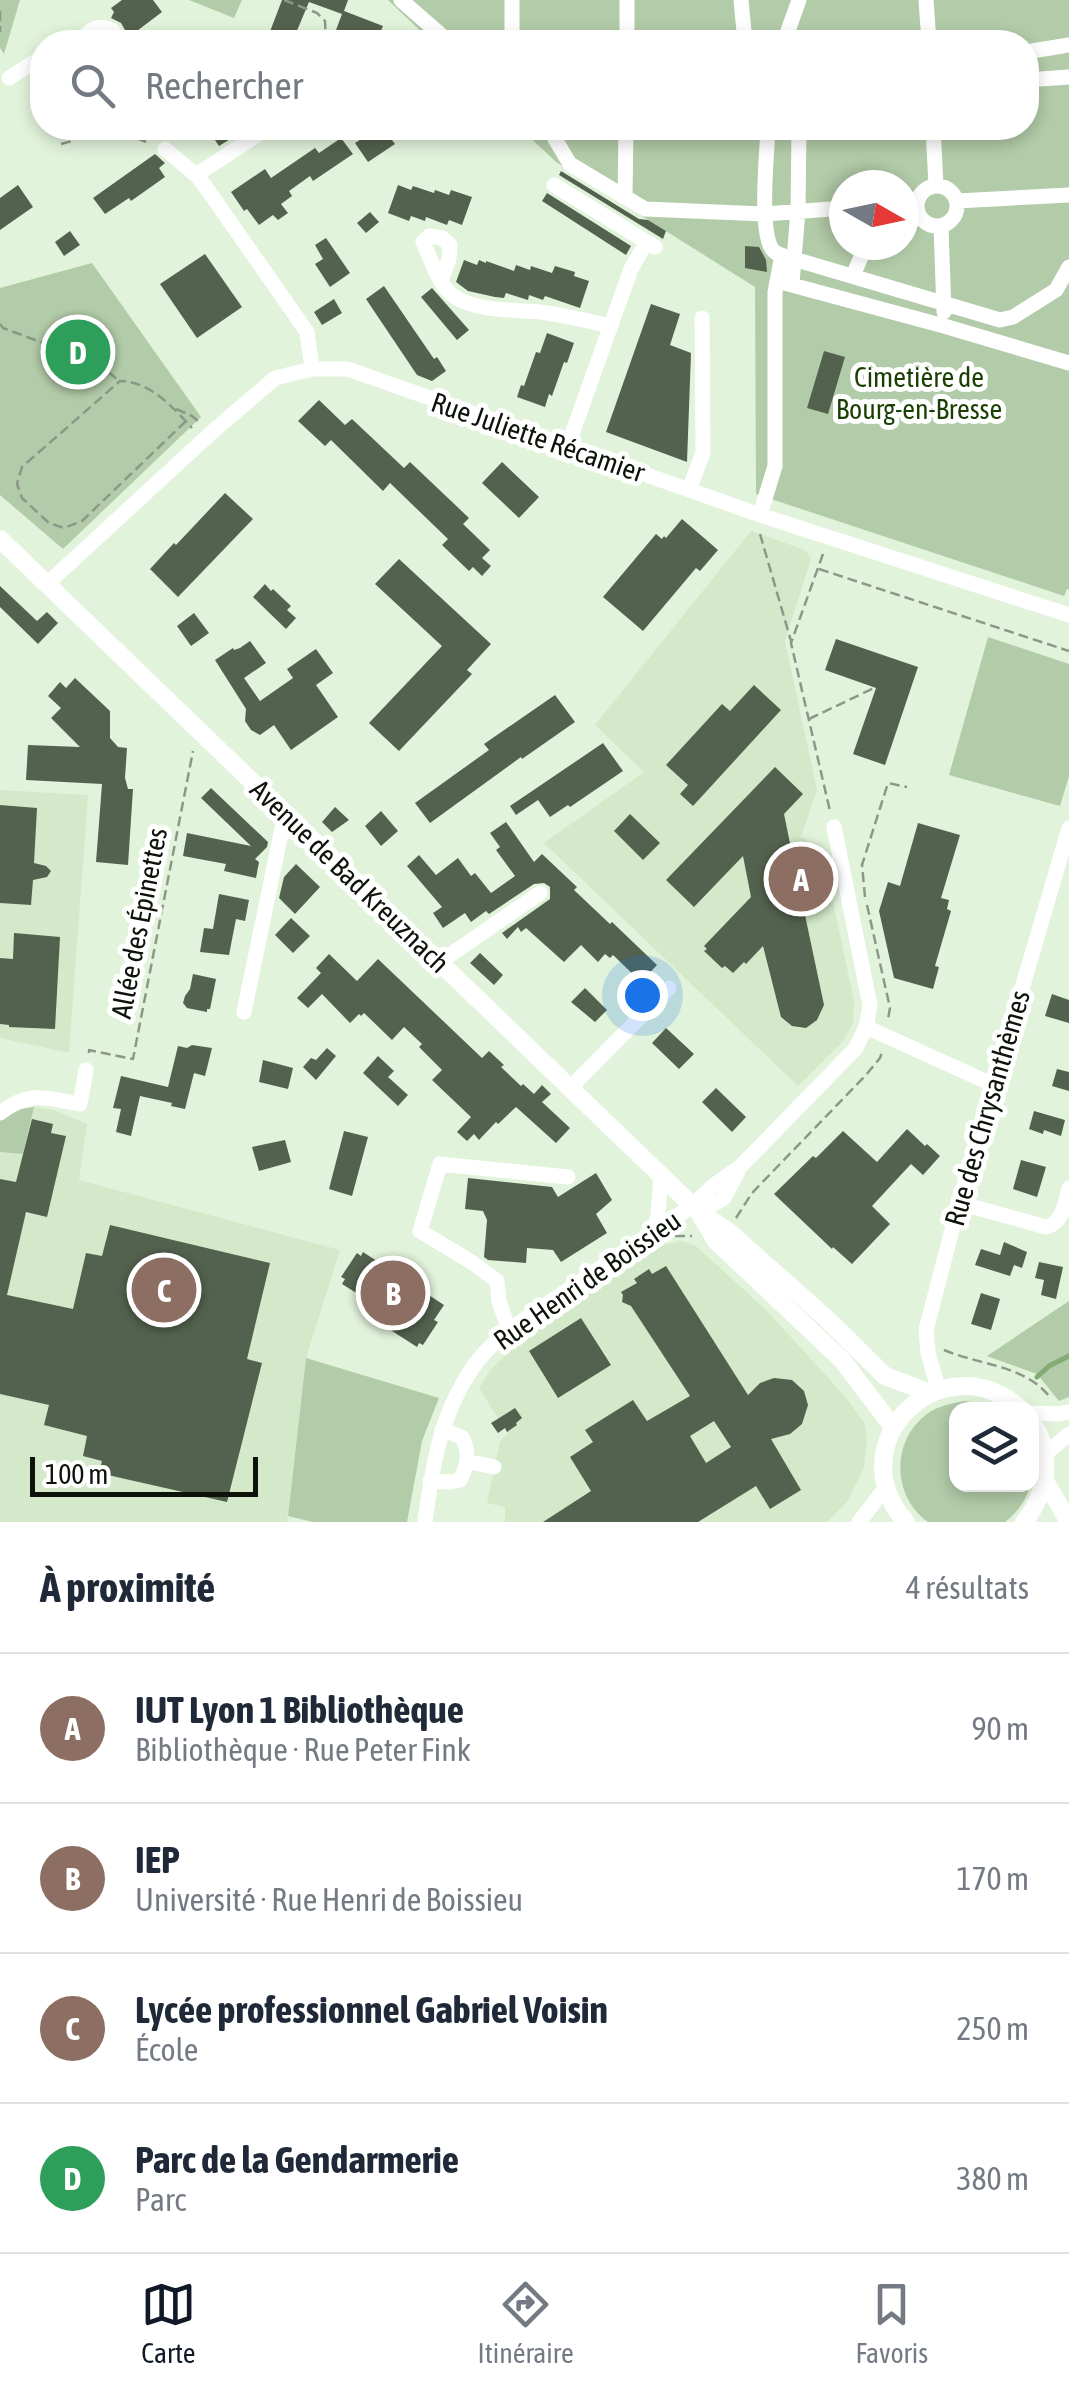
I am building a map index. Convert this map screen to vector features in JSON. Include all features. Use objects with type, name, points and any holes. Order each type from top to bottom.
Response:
[{"type":"main road","name":"Avenue de Bad Kreuznach","points":[[0,539],[720,1234],[826,1318],[885,1376],[934,1391]]},
{"type":"main road","name":"Avenue de Bad Kreuznach","points":[[720,1234],[741,1266],[842,1360],[894,1427]]},
{"type":"main road","points":[[906,1522],[896,1511],[886,1488],[883,1467],[886,1446],[903,1413],[934,1391],[957,1386],[994,1391],[1013,1402]]},
{"type":"main road","points":[[1024,1522],[1045,1481],[1045,1454],[1039,1435]]},
{"type":"main road","points":[[1045,1481],[1069,1522]]},
{"type":"street","points":[[401,0],[435,30]]},
{"type":"street","points":[[512,0],[512,30]]},
{"type":"street","points":[[627,0],[627,30]]},
{"type":"street","points":[[741,0],[744,30]]},
{"type":"street","points":[[788,30],[799,0]]},
{"type":"street","points":[[926,0],[927,30]]},
{"type":"street","points":[[1039,50],[1069,45]]},
{"type":"street","points":[[9,78],[30,65]]},
{"type":"street","points":[[1039,79],[1069,77]]},
{"type":"street","points":[[196,175],[250,140]]},
{"type":"street","points":[[556,140],[570,164],[645,209],[765,214],[829,209]]},
{"type":"street","points":[[626,140],[626,197]]},
{"type":"street","points":[[768,140],[765,214],[771,248],[788,257],[1000,320],[1012,317],[1056,290],[1069,267]]},
{"type":"street","points":[[759,522],[775,466],[784,282],[798,212],[799,140]]},
{"type":"street","points":[[934,140],[936,185]]},
{"type":"street","points":[[48,584],[275,378],[312,369],[307,332],[196,175],[165,149]]},
{"type":"street","points":[[919,195],[936,185],[952,191],[957,201],[954,217],[940,226],[926,223],[919,215]]},
{"type":"street","points":[[554,186],[651,245],[631,269],[567,448]]},
{"type":"street","points":[[957,201],[1069,195]]},
{"type":"street","points":[[940,226],[944,326]]},
{"type":"street","points":[[853,276],[860,260]]},
{"type":"street","points":[[441,280],[452,296],[469,302],[611,326]]},
{"type":"street","points":[[784,282],[1069,363]]},
{"type":"street","points":[[689,490],[703,453],[702,318]]},
{"type":"street","name":"Rue Juliette Récamier","points":[[312,369],[348,370],[689,490],[759,522],[1067,616]]},
{"type":"street","points":[[244,1012],[285,814]]},
{"type":"street","points":[[834,827],[870,1005],[866,1027],[994,1085]]},
{"type":"street","name":"Rue des Chrysanthèmes","points":[[934,1391],[926,1330],[946,1247],[1050,892],[1066,850],[1069,828]]},
{"type":"street","points":[[1050,892],[1069,896]]},
{"type":"street","points":[[440,962],[540,893]]},
{"type":"street","points":[[571,1087],[669,988]]},
{"type":"street","name":"Rue Henri de Boissieu","points":[[424,1522],[442,1430],[473,1366],[509,1330],[654,1232],[724,1198],[740,1167],[856,1048],[866,1027]]},
{"type":"street","points":[[0,1113],[18,1099],[44,1098],[80,1104],[86,1070]]},
{"type":"street","points":[[509,1330],[499,1302],[497,1280],[420,1231],[440,1164],[568,1178]]},
{"type":"street","points":[[654,1232],[661,1176]]},
{"type":"street","points":[[959,1204],[1046,1227],[1060,1218],[1069,1188]]},
{"type":"street","points":[[430,1481],[460,1480],[466,1461],[468,1450],[462,1438],[442,1430]]},
{"type":"street","points":[[1045,1454],[1069,1434]]},
{"type":"street","points":[[466,1461],[494,1467]]},
{"type":"street","points":[[858,1522],[886,1488]]},
{"type":"path","points":[[284,0],[317,13],[325,22],[325,30]]},
{"type":"path","points":[[0,11],[0,32]]},
{"type":"path","points":[[61,144],[74,140]]},
{"type":"path","points":[[141,140],[165,149]]},
{"type":"path","points":[[0,324],[97,363],[120,382]]},
{"type":"path","points":[[186,421],[82,521],[64,528],[49,523],[22,498],[17,484],[22,467],[120,382],[135,381],[192,416],[207,437]]},
{"type":"path","points":[[174,408],[207,437]]},
{"type":"path","points":[[759,522],[834,827]]},
{"type":"path","points":[[791,643],[824,552]]},
{"type":"path","points":[[818,569],[1069,651]]},
{"type":"path","points":[[810,719],[874,688]]},
{"type":"path","name":"Allée des Épinettes","points":[[86,1070],[90,1050],[132,1059],[197,730]]},
{"type":"path","points":[[671,1236],[691,1235],[704,1242],[720,1234],[752,1194],[880,1058],[890,1008],[865,897],[862,865],[888,783],[907,787]]},
{"type":"path","points":[[926,1343],[1027,1376],[1064,1413]]},
{"type":"shaded area","points":[[751,531],[805,550],[811,559],[785,641],[817,790],[801,837],[822,851],[854,1001],[853,1023],[844,1040],[798,1086],[544,843],[644,772],[595,725]]},
{"type":"shaded area","points":[[0,790],[88,795],[69,1053],[0,1038]]},
{"type":"shaded area","points":[[34,1107],[54,1110],[87,1124],[79,1180],[340,1250],[306,1358],[287,1522],[0,1522],[0,1152],[23,1154]]},
{"type":"shaded area","points":[[681,1241],[696,1246],[766,1310],[864,1422],[864,1467],[848,1501],[827,1522],[505,1522],[505,1507],[487,1503],[500,1441],[508,1434],[479,1388],[492,1368],[532,1330],[664,1245]]},
{"type":"green space","points":[[0,0],[20,0],[4,54],[0,48]]},
{"type":"green space","points":[[189,0],[242,0],[234,18]]},
{"type":"green space","name":"Cimetière de Bourg-en-Bresse","points":[[388,0],[1069,0],[1069,589],[1064,596],[756,494],[755,287],[556,162],[533,140],[1039,140],[1039,30],[419,30]]},
{"type":"green space","points":[[92,263],[201,417],[63,549],[0,495],[0,288]]},
{"type":"green space","points":[[988,637],[1069,664],[1069,776],[1060,806],[949,775]]},
{"type":"green space","points":[[34,1107],[23,1154],[0,1152],[0,1119]]},
{"type":"green space","points":[[1069,1301],[1069,1397],[1059,1401],[1037,1374],[987,1356]]},
{"type":"green space","points":[[306,1358],[439,1398],[422,1441],[407,1522],[313,1522],[288,1516]]},
{"type":"green space","points":[[947,1405],[949,1492],[1027,1492],[1021,1506],[1005,1522],[928,1522],[908,1500],[900,1472],[905,1444],[921,1419]]},
{"type":"building","points":[[122,0],[153,0],[162,12],[138,30],[125,30],[111,18],[111,8]]},
{"type":"building","points":[[282,0],[348,0],[344,11],[383,26],[381,30],[336,30],[342,14],[309,2],[297,30],[271,30]]},
{"type":"building","points":[[342,140],[353,154],[313,181],[310,176],[289,191],[292,196],[281,204],[288,213],[278,220],[273,215],[259,225],[231,192],[265,169],[271,178],[315,148],[319,153]]},
{"type":"building","points":[[392,140],[395,144],[368,162],[355,143]]},
{"type":"building","points":[[155,154],[165,163],[159,168],[165,177],[105,214],[93,198]]},
{"type":"building","points":[[561,171],[666,231],[663,239],[559,175]]},
{"type":"building","points":[[18,185],[33,207],[0,230],[0,198]]},
{"type":"building","points":[[398,185],[449,195],[451,190],[472,197],[462,225],[449,220],[447,225],[426,217],[425,221],[411,216],[409,221],[388,213]]},
{"type":"building","points":[[547,193],[631,246],[626,255],[542,201]]},
{"type":"building","points":[[370,212],[379,222],[366,233],[357,223]]},
{"type":"building","points":[[70,231],[80,245],[64,256],[55,242]]},
{"type":"building","points":[[326,238],[350,273],[330,287],[315,264],[323,259],[315,245]]},
{"type":"building","points":[[745,246],[759,247],[767,272],[745,268]]},
{"type":"building","points":[[205,254],[242,307],[197,338],[160,284]]},
{"type":"building","points":[[464,260],[477,265],[479,260],[486,261],[514,271],[516,265],[552,273],[555,266],[589,281],[580,308],[545,296],[543,300],[506,293],[504,298],[495,297],[468,291],[456,282]]},
{"type":"building","points":[[384,286],[446,371],[432,381],[417,375],[366,299]]},
{"type":"building","points":[[432,288],[469,330],[457,340],[421,297]]},
{"type":"building","points":[[334,299],[342,313],[322,325],[314,312]]},
{"type":"building","points":[[651,304],[680,314],[670,345],[691,353],[687,462],[606,432]]},
{"type":"building","points":[[547,333],[574,343],[545,407],[517,397]]},
{"type":"building","points":[[824,351],[845,357],[828,414],[807,408]]},
{"type":"building","points":[[319,400],[345,425],[352,419],[404,468],[410,462],[469,518],[463,524],[490,550],[482,558],[491,566],[482,576],[473,567],[469,571],[442,545],[448,539],[390,483],[383,491],[331,440],[325,446],[298,421]]},
{"type":"building","points":[[502,462],[539,497],[519,518],[482,483]]},
{"type":"building","points":[[225,493],[253,519],[178,597],[150,569]]},
{"type":"building","points":[[682,519],[718,550],[700,571],[696,568],[643,631],[603,597],[656,534],[666,538]]},
{"type":"building","points":[[399,559],[491,644],[467,670],[472,674],[399,751],[369,723],[442,646],[375,584]]},
{"type":"building","points":[[265,584],[291,606],[287,610],[296,618],[286,629],[253,597]]},
{"type":"building","points":[[0,586],[37,621],[47,612],[58,623],[38,644],[0,607]]},
{"type":"building","points":[[194,613],[209,633],[191,646],[177,626]]},
{"type":"building","points":[[836,639],[918,667],[885,765],[853,754],[876,688],[825,670]]},
{"type":"building","points":[[250,641],[266,663],[244,678],[260,701],[293,678],[287,669],[316,649],[333,673],[316,685],[338,717],[291,750],[274,725],[260,735],[251,730],[245,721],[246,709],[215,660]]},
{"type":"building","points":[[75,678],[110,711],[110,738],[118,747],[127,748],[125,778],[128,789],[133,789],[128,865],[96,862],[102,784],[26,780],[28,745],[80,747],[51,718],[61,708],[48,696],[60,682],[66,688]]},
{"type":"building","points":[[754,685],[781,710],[693,806],[680,794],[688,785],[666,765],[722,704],[730,711]]},
{"type":"building","points":[[555,695],[575,722],[430,823],[415,803],[489,750],[484,744]]},
{"type":"building","points":[[603,743],[623,771],[550,817],[538,800],[516,815],[510,806]]},
{"type":"building","points":[[775,767],[803,794],[784,814],[792,853],[821,880],[802,901],[824,1005],[817,1020],[806,1028],[792,1026],[781,1017],[763,946],[733,973],[704,951],[704,946],[751,897],[743,856],[694,907],[666,880]]},
{"type":"building","points":[[211,788],[268,842],[255,859],[259,862],[256,878],[224,871],[226,864],[183,856],[187,833],[251,846],[201,798]]},
{"type":"building","points":[[0,805],[37,808],[34,863],[51,871],[47,877],[33,880],[31,905],[0,903]]},
{"type":"building","points":[[335,807],[349,820],[332,832],[322,822]]},
{"type":"building","points":[[381,811],[398,831],[381,846],[365,826]]},
{"type":"building","points":[[630,814],[660,843],[643,860],[614,831]]},
{"type":"building","points":[[506,822],[534,862],[542,854],[577,887],[574,890],[657,965],[641,982],[613,955],[610,958],[605,954],[598,962],[581,945],[564,962],[526,928],[521,932],[518,927],[507,939],[502,933],[550,899],[550,887],[544,883],[534,884],[489,914],[486,911],[471,922],[465,913],[443,928],[433,913],[442,907],[407,866],[419,855],[436,875],[458,858],[491,893],[515,876],[496,850],[500,847],[490,833]]},
{"type":"building","points":[[918,823],[960,835],[941,898],[949,900],[947,909],[951,911],[935,966],[939,967],[933,989],[894,978],[879,911],[888,882],[900,886]]},
{"type":"building","points":[[296,864],[320,887],[295,914],[279,898],[284,877]]},
{"type":"building","points":[[219,894],[249,900],[245,921],[236,919],[229,955],[200,952],[204,928],[213,929]]},
{"type":"building","points":[[291,918],[310,936],[293,953],[275,935]]},
{"type":"building","points":[[14,933],[60,937],[55,1029],[0,1024],[0,958],[13,959]]},
{"type":"building","points":[[480,953],[503,975],[494,985],[470,963]]},
{"type":"building","points":[[329,954],[357,981],[378,959],[482,1058],[489,1051],[504,1065],[501,1067],[534,1094],[542,1085],[551,1094],[542,1102],[570,1128],[556,1143],[516,1107],[479,1140],[474,1134],[467,1141],[457,1132],[471,1117],[432,1080],[442,1070],[404,1027],[392,1040],[364,1013],[350,1023],[322,994],[308,1008],[297,998],[321,973],[316,968]]},
{"type":"building","points":[[193,974],[216,979],[207,1012],[187,1008],[183,1003]]},
{"type":"building","points":[[585,988],[607,1010],[595,1022],[571,1002]]},
{"type":"building","points":[[1052,994],[1069,1000],[1069,1023],[1045,1016]]},
{"type":"building","points":[[666,1028],[694,1054],[679,1069],[652,1043]]},
{"type":"building","points":[[178,1046],[212,1048],[205,1076],[194,1073],[185,1109],[140,1096],[131,1136],[116,1132],[121,1109],[113,1108],[121,1076],[168,1087]]},
{"type":"building","points":[[327,1048],[336,1056],[316,1080],[303,1067]]},
{"type":"building","points":[[378,1056],[394,1071],[388,1077],[408,1095],[398,1106],[363,1073]]},
{"type":"building","points":[[263,1060],[293,1068],[288,1089],[259,1082]]},
{"type":"building","points":[[1057,1069],[1069,1072],[1069,1091],[1052,1086]]},
{"type":"building","points":[[716,1088],[746,1117],[732,1132],[702,1102]]},
{"type":"building","points":[[1034,1111],[1065,1120],[1061,1136],[1029,1129]]},
{"type":"building","points":[[32,1119],[53,1124],[51,1133],[66,1136],[47,1217],[26,1212],[7,1295],[73,1309],[86,1253],[102,1256],[110,1225],[270,1263],[247,1359],[262,1363],[227,1502],[99,1473],[102,1461],[83,1456],[87,1436],[44,1425],[49,1405],[0,1394],[0,1179],[16,1182]]},
{"type":"building","points":[[907,1129],[940,1156],[923,1175],[911,1164],[872,1206],[890,1224],[852,1264],[774,1194],[843,1131],[877,1162]]},
{"type":"building","points":[[344,1131],[368,1137],[352,1196],[329,1189]]},
{"type":"building","points":[[285,1140],[291,1162],[259,1171],[252,1147]]},
{"type":"building","points":[[1021,1160],[1046,1167],[1037,1197],[1013,1189]]},
{"type":"building","points":[[596,1173],[612,1200],[596,1214],[607,1233],[561,1262],[553,1250],[527,1248],[526,1263],[484,1257],[487,1220],[483,1211],[465,1209],[468,1178],[552,1187],[558,1197]]},
{"type":"building","points":[[1004,1242],[1027,1252],[1022,1268],[1014,1265],[1010,1276],[975,1265],[981,1249],[1000,1255]]},
{"type":"building","points":[[363,1252],[444,1305],[423,1345],[419,1343],[417,1347],[378,1322],[385,1311],[342,1284],[345,1279],[341,1277],[357,1253],[361,1256]]},
{"type":"building","points":[[1039,1262],[1063,1267],[1056,1299],[1041,1295],[1044,1280],[1035,1278]]},
{"type":"building","points":[[666,1266],[748,1395],[760,1383],[774,1378],[792,1380],[804,1391],[808,1405],[802,1424],[790,1434],[771,1439],[801,1490],[770,1509],[756,1486],[698,1522],[543,1522],[591,1491],[570,1457],[593,1442],[585,1430],[633,1400],[647,1421],[690,1396],[631,1306],[622,1302],[621,1292],[637,1283],[634,1279],[649,1269],[652,1274]],"holes":[[[714,1421],[731,1447],[706,1463],[690,1436]]]},
{"type":"building","points":[[981,1293],[1000,1299],[991,1330],[971,1324]]},
{"type":"building","points":[[581,1318],[611,1365],[558,1398],[529,1351]]},
{"type":"building","points":[[515,1408],[522,1418],[507,1432],[505,1428],[498,1433],[491,1423]]},
{"type":"waterway","points":[[1037,1377],[1069,1356]]},
{"type":"place","name":"Parc de la Gendarmerie","points":[[78,352]]},
{"type":"place","name":"IUT Lyon 1 Bibliothèque","points":[[801,879]]},
{"type":"place","name":"Lycée professionnel Gabriel Voisin","points":[[164,1290]]},
{"type":"place","name":"IEP","points":[[393,1293]]}]
